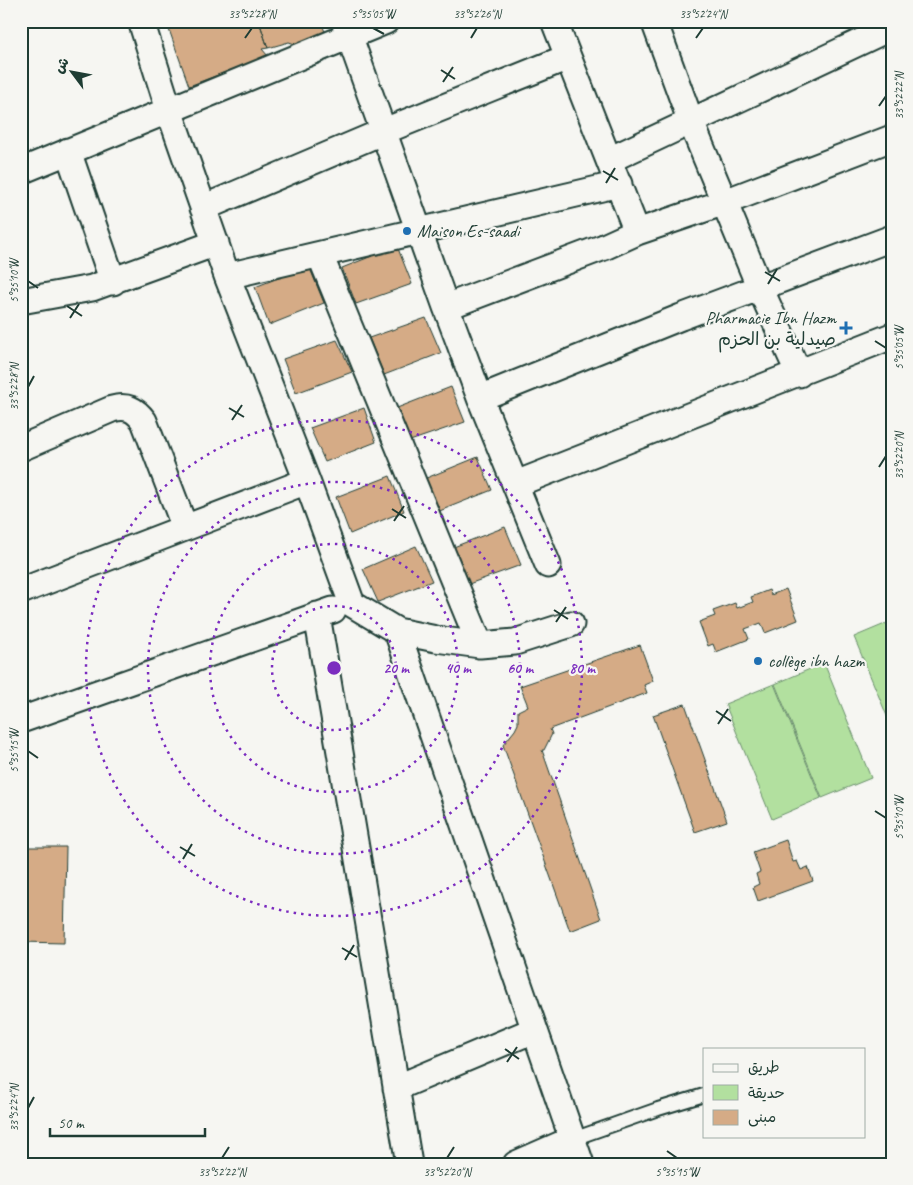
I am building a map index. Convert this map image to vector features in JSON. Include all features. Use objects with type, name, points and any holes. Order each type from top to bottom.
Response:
[{"type":"street","points":[[141,21],[169,110],[227,276],[307,481],[352,604],[397,631],[480,645],[515,642],[571,624]]},
{"type":"street","points":[[21,171],[169,110],[347,29],[386,21]]},
{"type":"street","points":[[554,21],[637,232]]},
{"type":"street","points":[[660,24],[691,122],[760,288],[799,374]]},
{"type":"street","points":[[609,160],[892,27]]},
{"type":"street","points":[[347,29],[382,132],[480,398],[548,565]]},
{"type":"street","points":[[203,208],[382,132],[568,57]]},
{"type":"street","points":[[446,306],[604,247],[637,232],[725,202],[892,138]]},
{"type":"street","points":[[68,151],[113,282]]},
{"type":"street","points":[[227,276],[618,184]]},
{"type":"street","points":[[480,398],[681,317],[892,238]]},
{"type":"street","points":[[21,301],[92,288],[113,282],[216,243]]},
{"type":"street","points":[[320,255],[480,645]]},
{"type":"street","points":[[516,484],[892,336]]},
{"type":"street","points":[[21,448],[112,409],[130,408],[138,412],[144,420],[185,528]]},
{"type":"street","points":[[22,589],[307,481]]},
{"type":"street","points":[[21,720],[352,604]]},
{"type":"street","points":[[317,615],[409,1164]]},
{"type":"street","points":[[397,631],[581,1164]]},
{"type":"street","points":[[396,1088],[534,1030]]},
{"type":"street","points":[[516,1164],[572,1139]]},
{"type":"lane","points":[[572,1139],[703,1095]]},
{"type":"green space","points":[[892,621],[892,728],[854,637]]},
{"type":"green space","points":[[824,663],[871,778],[822,798],[775,684]]},
{"type":"green space","points":[[774,684],[821,798],[772,819],[725,704]]},
{"type":"building","points":[[166,21],[259,21],[268,48],[262,49],[268,56],[189,86]]},
{"type":"building","points":[[259,21],[321,21],[325,32],[295,44],[289,42],[268,48]]},
{"type":"building","points":[[397,246],[412,284],[356,304],[342,268]]},
{"type":"building","points":[[309,266],[324,303],[269,325],[255,287]]},
{"type":"building","points":[[426,318],[441,353],[384,375],[369,338]]},
{"type":"building","points":[[337,340],[352,372],[296,393],[283,359]]},
{"type":"building","points":[[451,387],[465,422],[410,441],[397,408]]},
{"type":"building","points":[[364,408],[376,442],[325,462],[310,428]]},
{"type":"building","points":[[478,457],[492,490],[437,512],[424,479]]},
{"type":"building","points":[[390,476],[404,511],[350,534],[336,497]]},
{"type":"building","points":[[505,527],[521,565],[466,585],[451,548]]},
{"type":"building","points":[[416,546],[432,581],[378,602],[363,569]]},
{"type":"building","points":[[786,589],[798,620],[765,633],[761,623],[745,629],[749,639],[716,652],[713,644],[708,646],[699,622],[715,616],[713,611],[735,603],[737,608],[753,602],[751,597],[769,590],[771,595]]},
{"type":"building","points":[[640,645],[653,681],[644,685],[647,693],[550,729],[552,734],[544,750],[542,750],[601,919],[570,931],[503,745],[518,724],[518,711],[528,706],[520,686]]},
{"type":"building","points":[[685,704],[727,821],[695,832],[653,715]]},
{"type":"building","points":[[786,840],[793,862],[797,861],[801,870],[808,867],[813,881],[758,901],[753,887],[759,884],[756,874],[760,872],[753,852]]},
{"type":"building","points":[[21,847],[66,847],[64,943],[21,942]]},
{"type":"place","name":"Maison Es-saadi","points":[[407,231]]},
{"type":"place","name":"Pharmacie Ibn Hazm صيدلية بن الحزم","points":[[846,328]]},
{"type":"place","name":"collège ibn hazm","points":[[758,661]]}]
